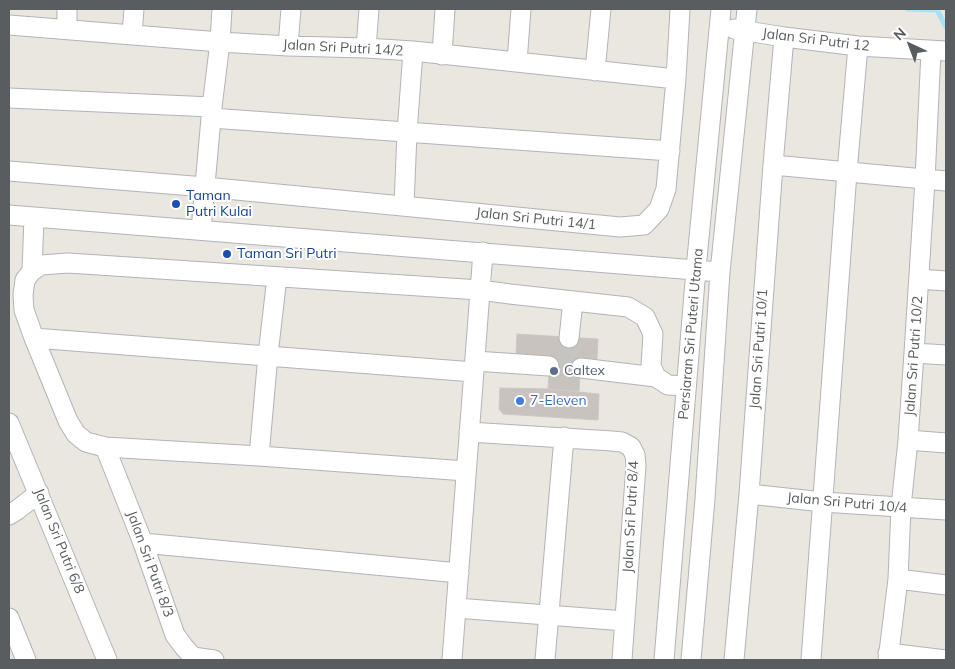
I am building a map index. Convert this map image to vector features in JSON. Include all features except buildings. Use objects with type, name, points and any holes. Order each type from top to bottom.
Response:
[{"type":"street","points":[[66,29],[67,9]]},
{"type":"street","points":[[132,34],[134,9]]},
{"type":"street","points":[[201,230],[222,9]]},
{"type":"street","points":[[288,46],[291,9]]},
{"type":"street","points":[[366,48],[369,9]]},
{"type":"street","points":[[442,55],[445,9]]},
{"type":"street","points":[[517,62],[521,9]]},
{"type":"street","points":[[596,70],[601,9]]},
{"type":"street","name":"Jalan Sri Putri 14/1","points":[[9,170],[620,227],[644,225],[659,209],[666,189],[680,9]]},
{"type":"street","name":"Persiaran Sri Puteri Utama","points":[[691,660],[705,499],[720,272],[747,9]]},
{"type":"street","name":"Persiaran Sri Puteri Utama","points":[[664,660],[696,269],[721,18]]},
{"type":"street","name":"Jalan Sri Putri 12","points":[[721,18],[746,30],[784,37],[858,46],[938,51]]},
{"type":"street","name":"Jalan Sri Putri 14/2","points":[[9,25],[220,42],[412,51],[676,79]]},
{"type":"street","name":"Jalan Sri Putri 10/1","points":[[734,660],[749,494],[784,37]]},
{"type":"street","points":[[811,660],[846,172],[858,46]]},
{"type":"street","points":[[404,206],[412,51]]},
{"type":"street","name":"Jalan Sri Putri 10/2","points":[[888,656],[898,579],[901,507],[908,440],[926,180],[938,51]]},
{"type":"street","points":[[9,98],[212,113],[407,133],[670,151]]},
{"type":"street","points":[[773,165],[946,181]]},
{"type":"street","points":[[9,215],[720,272]]},
{"type":"street","points":[[32,272],[34,217]]},
{"type":"street","points":[[452,660],[483,252]]},
{"type":"street","points":[[466,471],[105,447],[86,442],[76,434],[63,410],[34,338],[24,310],[25,280],[41,265],[68,263],[480,290],[628,307],[644,316],[653,334],[651,366],[656,377]]},
{"type":"street","points":[[259,456],[276,277]]},
{"type":"street","points":[[919,279],[946,281]]},
{"type":"street","points":[[569,338],[573,301]]},
{"type":"street","points":[[34,338],[268,356],[474,366],[549,366]]},
{"type":"street","points":[[914,353],[946,356]]},
{"type":"street","points":[[581,368],[656,377],[668,385],[686,386]]},
{"type":"street","name":"Jalan Sri Putri 6/8","points":[[9,423],[16,455],[39,493],[108,660]]},
{"type":"street","name":"Jalan Sri Putri 8/4","points":[[470,432],[612,440],[622,442],[631,447],[635,455],[636,465],[622,660]]},
{"type":"street","points":[[545,660],[564,437]]},
{"type":"street","points":[[908,440],[946,443]]},
{"type":"street","name":"Jalan Sri Putri 8/3","points":[[105,447],[144,543],[175,635],[193,657],[214,660]]},
{"type":"street","points":[[9,515],[39,493]]},
{"type":"street","name":"Jalan Sri Putri 10/4","points":[[749,494],[823,502],[946,510]]},
{"type":"street","points":[[144,543],[459,574]]},
{"type":"street","points":[[898,579],[946,585]]},
{"type":"street","points":[[456,608],[625,621]]},
{"type":"street","points":[[9,618],[26,660]]},
{"type":"street","points":[[888,656],[946,660]]},
{"type":"waterway","points":[[908,9],[937,10],[946,27]]},
{"type":"tunnel","points":[[566,367],[569,338]]},
{"type":"tunnel","points":[[549,366],[581,368]]},
{"type":"place","name":"Taman Putri Kulai","points":[[176,204]]},
{"type":"place","name":"Taman Sri Putri","points":[[227,254]]},
{"type":"place","name":"Caltex","points":[[554,371]]},
{"type":"place","name":"7-Eleven","points":[[520,401]]}]
